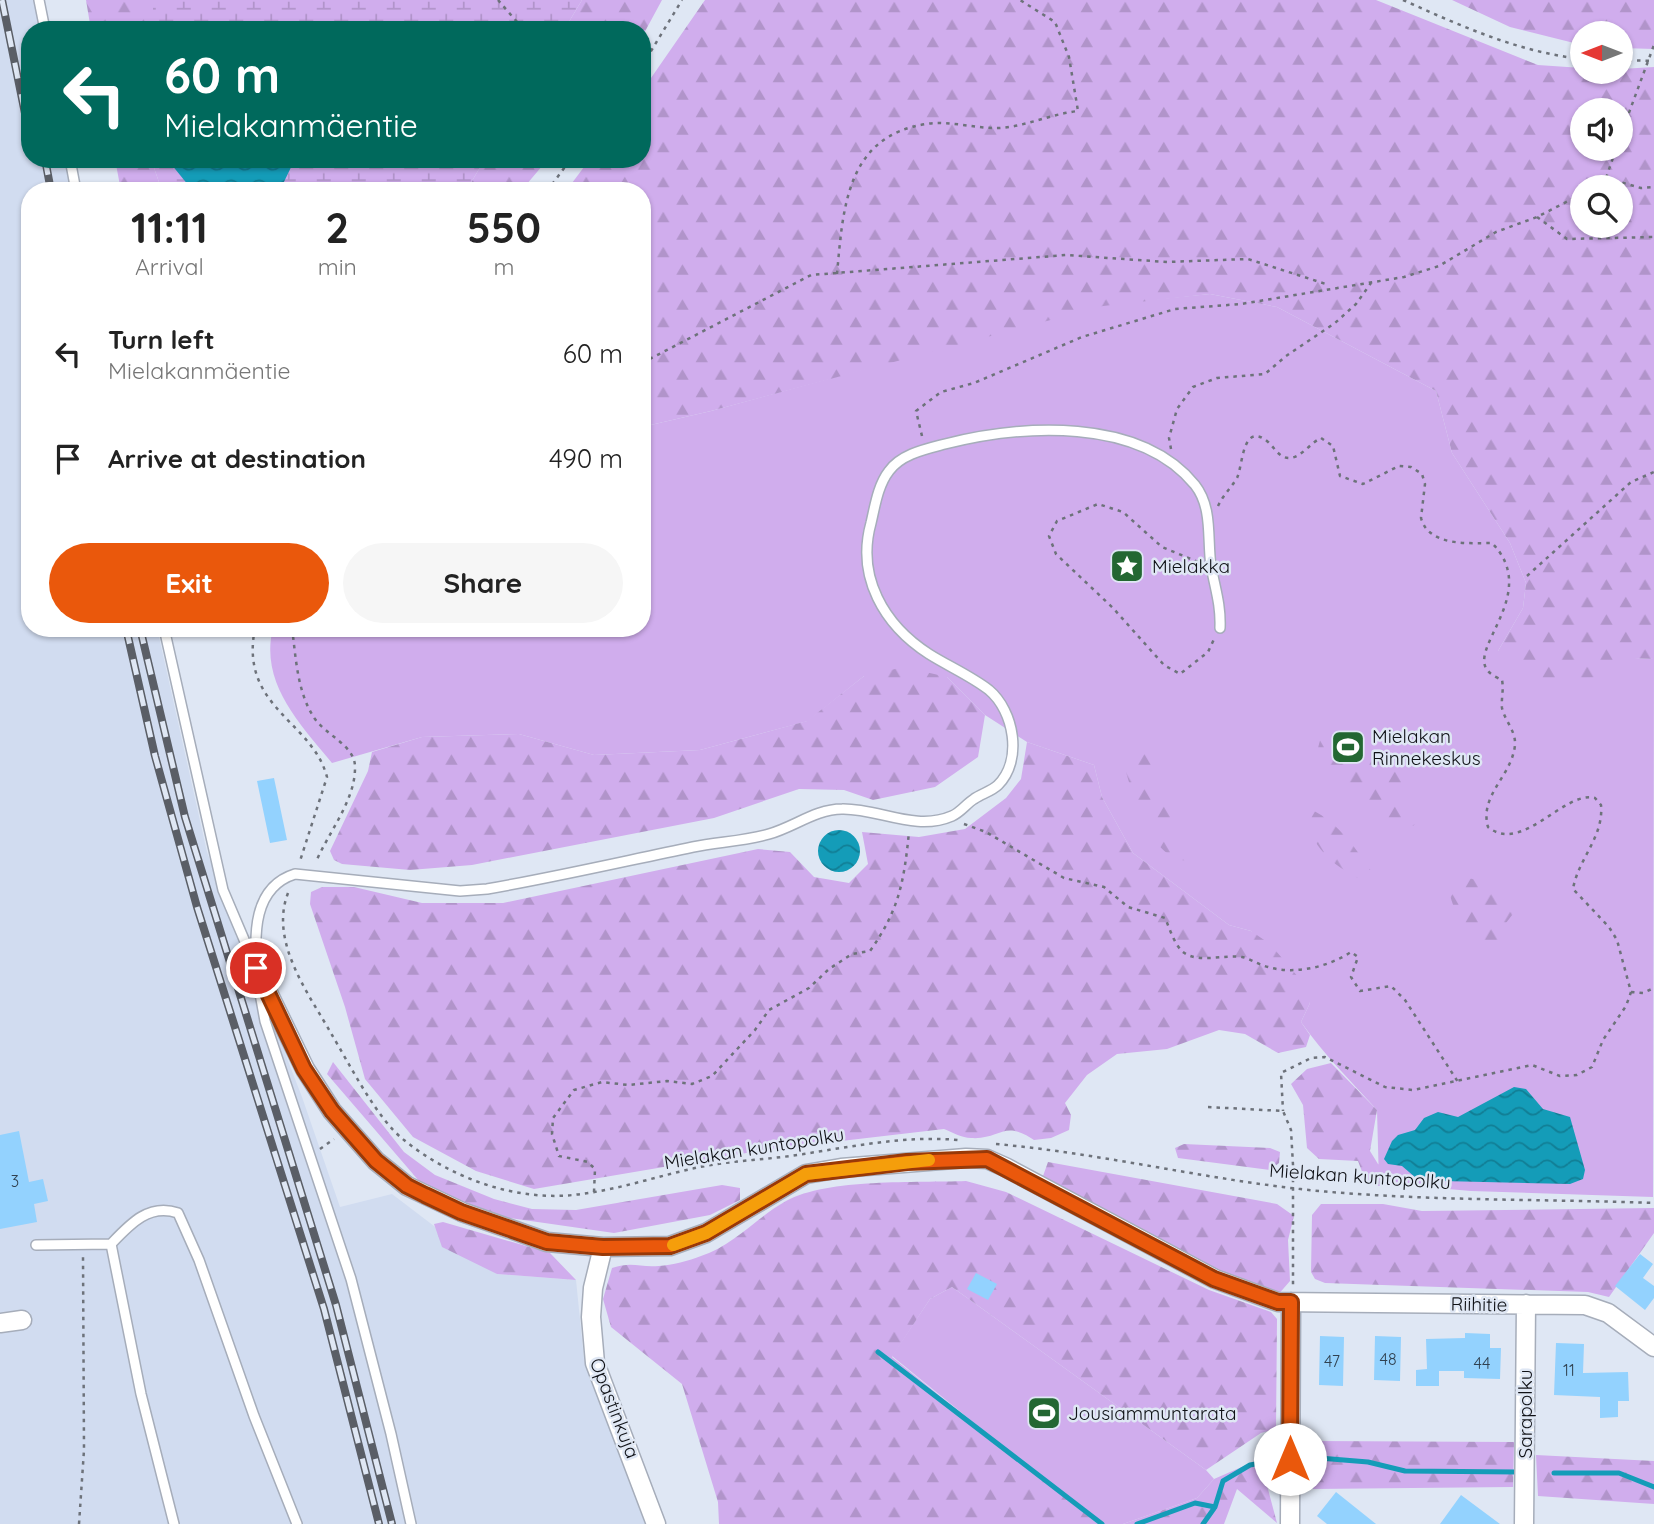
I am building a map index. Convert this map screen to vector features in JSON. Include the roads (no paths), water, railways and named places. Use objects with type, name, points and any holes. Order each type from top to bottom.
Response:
[{"type":"street","name":"Riihitie","points":[[256,968],[304,1069],[349,1132],[376,1161],[407,1186],[461,1212],[547,1242],[603,1247],[670,1246],[706,1233],[806,1174],[907,1162],[987,1159],[1214,1279],[1278,1302],[1585,1305],[1608,1313],[1654,1348]]},
{"type":"street","name":"Opastinkuja","points":[[603,1247],[593,1288],[591,1317],[595,1363],[656,1524]]},
{"type":"street","points":[[1290,1524],[1291,1302]]},
{"type":"street","name":"Sarapolku","points":[[1524,1524],[1526,1304]]},
{"type":"street","points":[[0,1323],[22,1320]]},
{"type":"lane","points":[[39,0],[43,21]]},
{"type":"lane","points":[[411,1524],[391,1433],[351,1279],[265,1021],[256,968],[257,917],[265,896],[283,878],[295,874],[460,891],[488,889],[770,834],[828,810],[845,808],[911,821],[948,818],[998,785],[1013,749],[1012,727],[1004,708],[990,691],[924,651],[889,619],[877,600],[868,576],[867,535],[878,493],[889,470],[903,459],[926,449],[1011,430],[1040,428],[1079,431],[1118,440],[1161,456],[1181,471],[1204,499],[1211,567],[1221,605],[1220,628]]},
{"type":"lane","points":[[166,637],[223,890],[256,968]]},
{"type":"lane","points":[[36,1245],[111,1244],[135,1220],[148,1213],[167,1209],[178,1213],[199,1260],[254,1416],[297,1524]]},
{"type":"lane","points":[[111,1244],[141,1394],[174,1524]]},
{"type":"water","points":[[174,168],[291,168],[284,182],[186,182]]},
{"type":"water","points":[[839,830],[854,836],[860,851],[854,866],[839,872],[824,866],[818,851],[824,836]]},
{"type":"water","points":[[1514,1087],[1526,1089],[1543,1109],[1570,1117],[1585,1170],[1583,1179],[1570,1184],[1442,1181],[1416,1178],[1402,1166],[1388,1164],[1384,1159],[1392,1141],[1398,1135],[1415,1130],[1424,1118],[1438,1112],[1458,1117]]},
{"type":"waterway","points":[[878,1352],[1102,1524]]},
{"type":"waterway","points":[[1307,1457],[1368,1462],[1405,1471],[1517,1472]]},
{"type":"waterway","points":[[1203,1524],[1215,1507],[1223,1481],[1250,1465],[1278,1460]]},
{"type":"waterway","points":[[1554,1473],[1619,1473],[1654,1487]]},
{"type":"waterway","points":[[1137,1524],[1195,1503],[1215,1507]]},
{"type":"railway","points":[[2,0],[21,94]]},
{"type":"railway","points":[[47,168],[49,182]]},
{"type":"railway","points":[[128,637],[155,756],[197,907],[324,1309],[379,1524]]},
{"type":"railway","points":[[142,637],[185,817],[336,1305],[392,1524]]},
{"type":"place","name":"Mielakka","points":[[1127,566]]},
{"type":"place","name":"Mielakan Rinnekeskus","points":[[1348,747]]},
{"type":"place","name":"Jousiammuntarata","points":[[1044,1413]]}]
